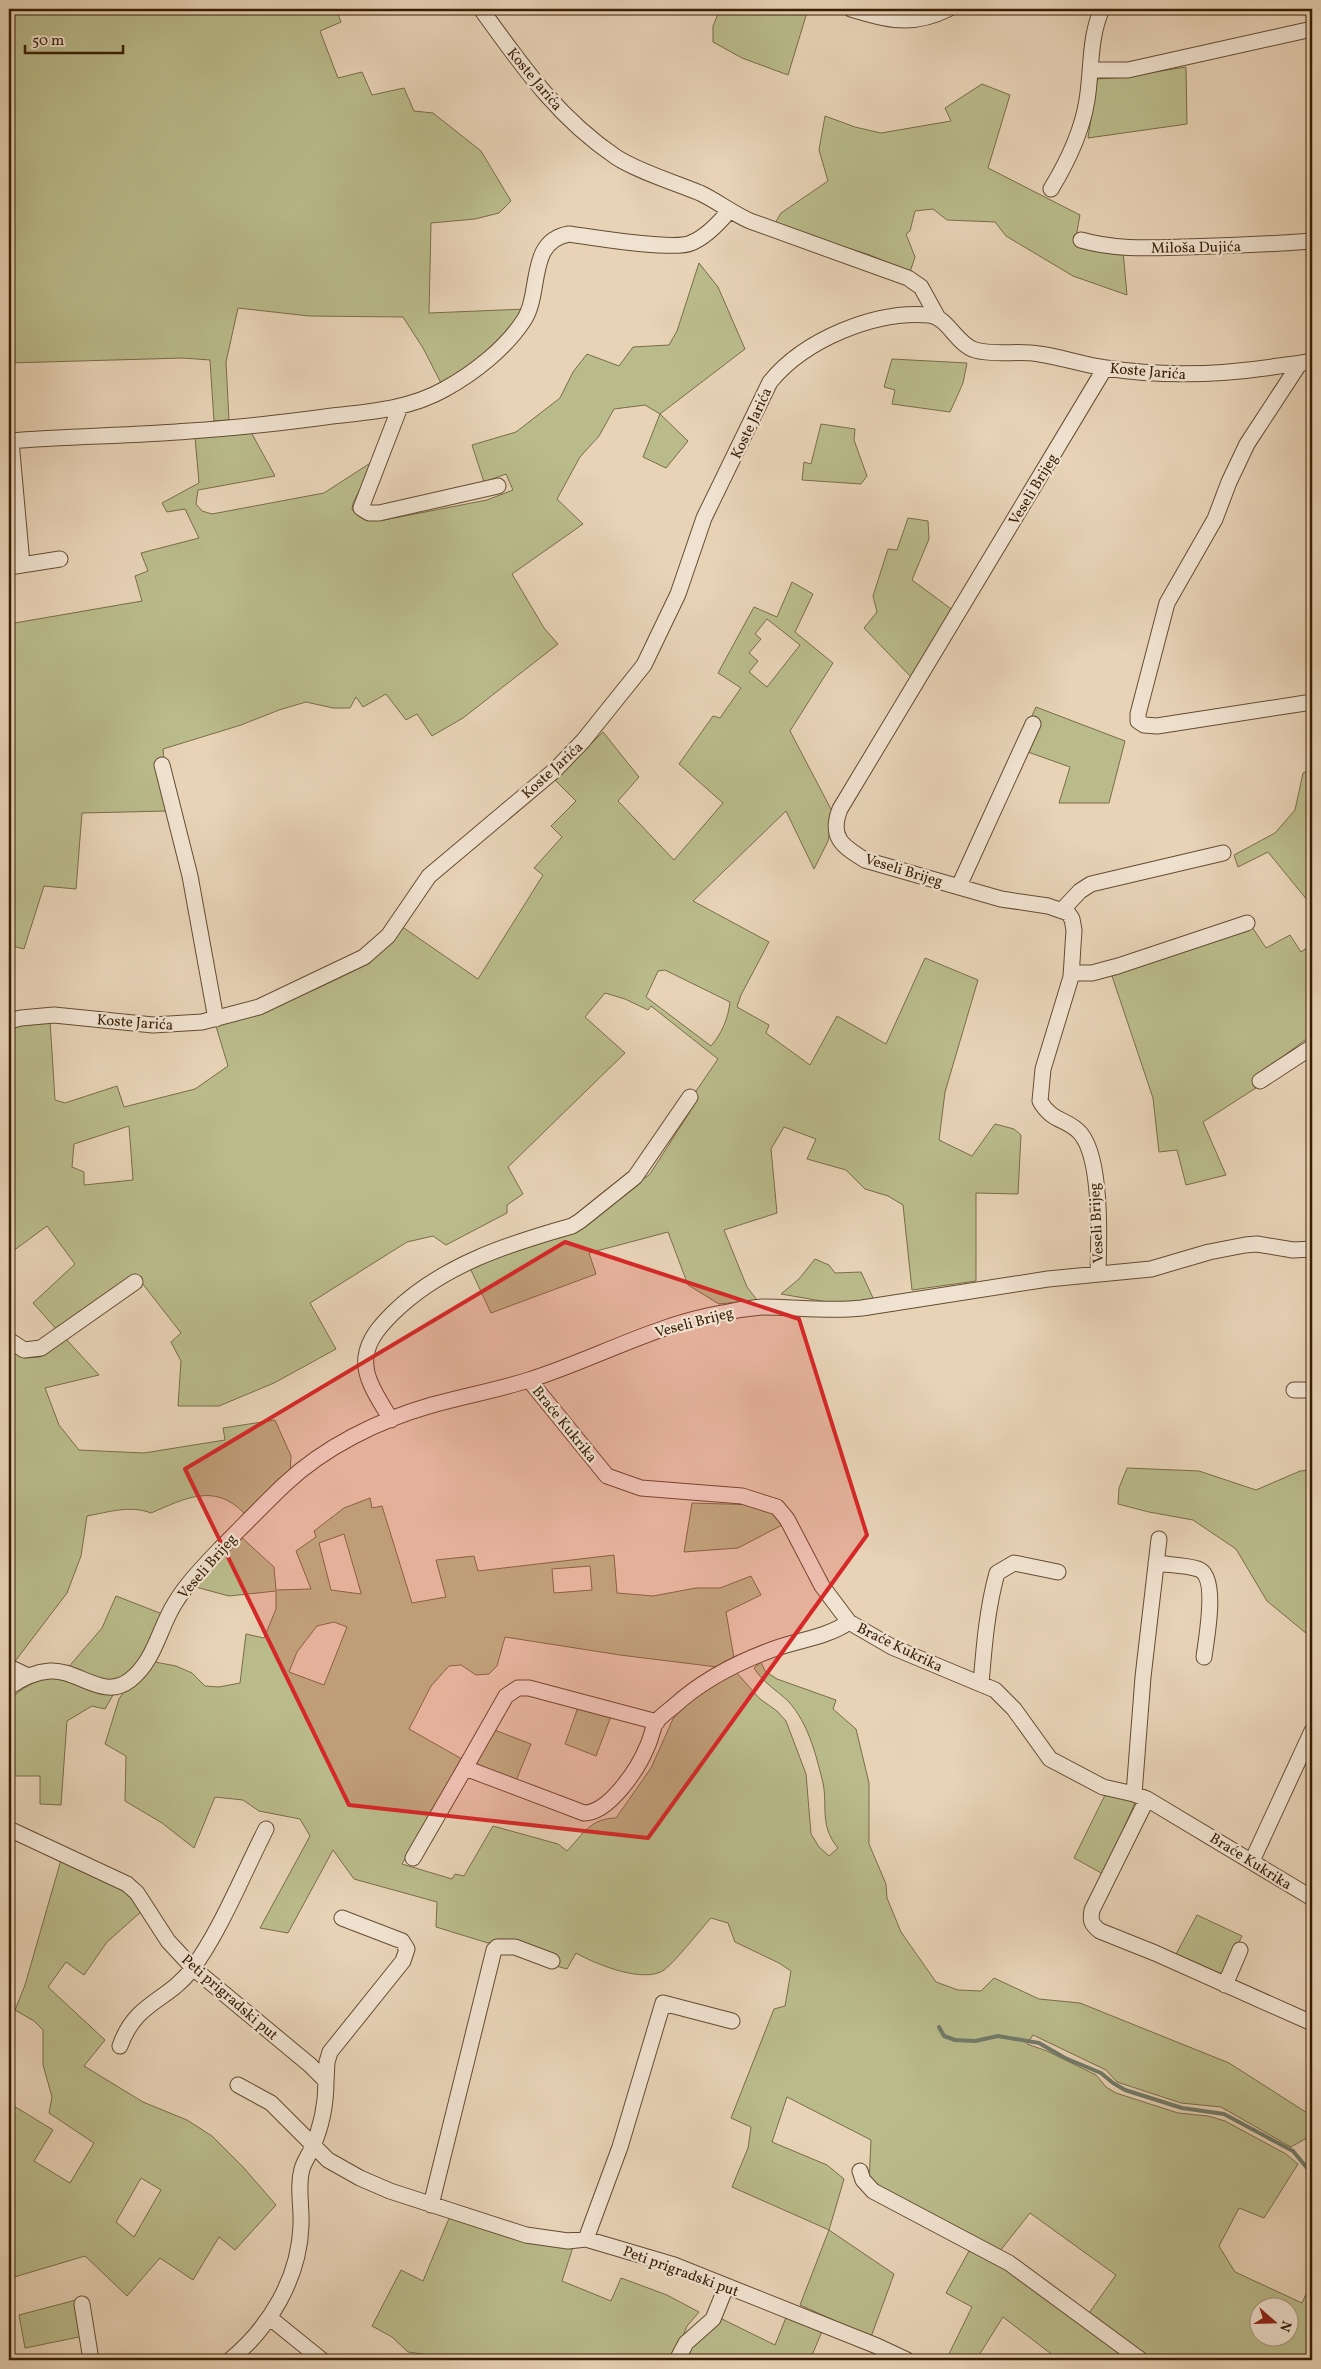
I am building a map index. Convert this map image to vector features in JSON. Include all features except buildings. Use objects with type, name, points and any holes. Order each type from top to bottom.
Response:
[{"type":"street","name":"Koste Jarića","points":[[481,9],[525,72],[549,100],[579,128],[618,158],[702,195],[729,211],[908,278],[921,287],[937,316],[965,345],[977,350],[1032,352],[1105,368],[1206,375],[1306,362]]},
{"type":"street","points":[[852,9],[879,18],[910,22],[948,9]]},
{"type":"street","points":[[1051,189],[1072,151],[1082,125],[1094,32],[1102,9]]},
{"type":"street","points":[[1090,70],[1128,70],[1312,29]]},
{"type":"street","points":[[60,559],[15,566],[10,441],[254,426],[400,408],[426,399],[465,377],[513,335],[525,319],[534,299],[537,265],[542,252],[549,242],[559,236],[569,234],[665,245],[690,244],[720,222],[729,211]]},
{"type":"street","name":"Miloša Dujića","points":[[1081,240],[1103,246],[1158,248],[1246,247],[1312,242]]},
{"type":"street","name":"Koste Jarića","points":[[9,1022],[37,1016],[54,1015],[153,1025],[178,1025],[216,1019],[259,1007],[364,957],[388,936],[429,876],[555,770],[583,741],[644,665],[678,594],[712,502],[767,388],[778,372],[825,339],[854,326],[883,318],[926,314],[937,316]]},
{"type":"street","points":[[1306,362],[1248,444],[1229,482],[1215,519],[1167,603],[1138,714],[1138,721],[1144,725],[1156,726],[1312,702]]},
{"type":"street","name":"Veseli Brijeg","points":[[1098,1273],[1099,1222],[1092,1159],[1082,1135],[1076,1129],[1051,1116],[1040,1101],[1043,1069],[1072,973],[1072,919],[1063,909],[1001,899],[865,860],[851,852],[840,841],[837,836],[836,820],[840,809],[1105,368]]},
{"type":"street","points":[[400,408],[361,508],[369,513],[379,513],[498,486]]},
{"type":"street","points":[[959,886],[1033,724]]},
{"type":"street","points":[[162,765],[190,876],[216,1019]]},
{"type":"street","points":[[1063,909],[1080,891],[1091,884],[1223,853]]},
{"type":"street","points":[[1072,973],[1092,973],[1118,966],[1247,923]]},
{"type":"street","points":[[1260,1081],[1312,1047]]},
{"type":"street","points":[[391,1420],[374,1391],[365,1359],[368,1346],[376,1331],[388,1317],[410,1296],[450,1271],[490,1252],[572,1226],[580,1221],[635,1176],[690,1097]]},
{"type":"street","name":"Veseli Brijeg","points":[[9,1687],[26,1676],[50,1670],[107,1687],[121,1686],[130,1680],[143,1668],[175,1602],[184,1590],[251,1518],[305,1466],[337,1445],[391,1420],[430,1405],[529,1380],[624,1343],[718,1313],[760,1307],[838,1311],[1048,1279],[1151,1269],[1209,1252],[1245,1245],[1257,1244],[1293,1250],[1312,1249]]},
{"type":"street","points":[[9,1340],[24,1350],[41,1348],[135,1282]]},
{"type":"street","name":"Braće Kukrika","points":[[529,1380],[607,1476],[641,1488],[742,1496],[777,1507],[787,1519],[822,1586],[849,1622],[892,1647],[982,1684],[1000,1694],[1014,1709],[1050,1759],[1103,1787],[1141,1796],[1312,1898]]},
{"type":"street","points":[[1294,1390],[1312,1390]]},
{"type":"street","points":[[1159,1539],[1143,1677],[1141,1796],[1092,1910],[1091,1922],[1100,1931],[1312,2023]]},
{"type":"street","points":[[982,1684],[984,1648],[992,1592],[997,1573],[1014,1563],[1058,1572]]},
{"type":"street","points":[[1156,1563],[1200,1569],[1206,1575],[1209,1583],[1210,1604],[1204,1657]]},
{"type":"street","points":[[465,1768],[584,1813],[591,1813],[608,1804],[635,1770],[647,1748],[657,1722],[685,1696],[707,1681],[739,1664],[771,1650],[837,1631],[849,1622]]},
{"type":"street","points":[[9,1667],[26,1676]]},
{"type":"street","points":[[413,1858],[506,1696],[518,1688],[529,1688],[657,1722]]},
{"type":"street","points":[[1252,1861],[1312,1730]]},
{"type":"street","name":"Peti prigradski put","points":[[9,1829],[127,1884],[137,1893],[168,1941],[193,1968],[310,2065],[326,2081]]},
{"type":"street","points":[[120,2046],[126,2030],[134,2018],[182,1980],[193,1968],[215,1931],[266,1830]]},
{"type":"street","points":[[230,2360],[270,2318],[296,2259],[301,2224],[300,2182],[302,2168],[313,2147],[323,2109],[327,2062],[330,2052],[403,1961],[407,1950],[402,1941],[342,1918]]},
{"type":"street","points":[[431,2205],[494,1950],[497,1947],[511,1946],[552,1961]]},
{"type":"street","points":[[1225,1985],[1240,1950]]},
{"type":"street","points":[[586,2239],[620,2147],[664,2003],[732,2021]]},
{"type":"street","name":"Peti prigradski put","points":[[238,2085],[271,2103],[328,2160],[360,2178],[431,2205],[526,2235],[568,2241],[586,2239],[674,2265],[813,2320],[907,2360]]},
{"type":"street","points":[[860,2170],[863,2180],[873,2191],[1009,2263],[1141,2360]]},
{"type":"street","points":[[676,2360],[686,2343],[713,2318],[726,2287]]},
{"type":"street","points":[[82,2304],[91,2360]]},
{"type":"street","points":[[270,2318],[322,2360]]},
{"type":"highlighted area","points":[[565,1242],[799,1319],[867,1535],[648,1838],[349,1805],[185,1469]]},
{"type":"green space","points":[[9,9],[336,9],[341,22],[320,31],[338,78],[362,72],[372,95],[404,88],[414,111],[433,113],[481,151],[511,201],[499,213],[475,219],[431,223],[429,313],[526,309],[488,351],[442,385],[423,348],[403,317],[309,316],[238,308],[226,362],[229,420],[214,421],[210,360],[183,358],[9,363]]},
{"type":"green space","points":[[720,9],[808,9],[788,75],[742,58],[713,42],[713,26]]},
{"type":"green space","points":[[1186,67],[1187,124],[1088,138],[1097,79],[1124,77]]},
{"type":"green space","points":[[982,84],[1010,95],[988,168],[1080,215],[1075,242],[1123,251],[1127,295],[1073,276],[1006,236],[995,222],[947,220],[933,209],[915,211],[910,231],[906,234],[915,257],[910,272],[870,255],[774,225],[781,213],[828,181],[819,150],[825,116],[855,127],[881,133],[951,121],[945,108]]},
{"type":"green space","points":[[699,263],[718,287],[745,349],[660,414],[645,405],[614,409],[599,436],[580,457],[557,499],[583,524],[512,574],[544,628],[558,644],[463,718],[432,736],[417,714],[406,720],[386,694],[363,707],[356,697],[350,708],[333,708],[306,702],[241,725],[163,749],[168,811],[82,813],[76,889],[44,886],[24,949],[9,945],[9,624],[142,601],[135,576],[148,571],[141,553],[199,538],[185,509],[167,512],[162,503],[199,483],[195,437],[251,432],[275,476],[198,490],[196,504],[202,511],[212,514],[324,493],[375,460],[353,503],[352,510],[366,517],[384,520],[487,500],[513,490],[506,474],[484,482],[472,445],[516,432],[560,398],[573,372],[587,354],[619,366],[633,347],[669,345],[677,331]]},
{"type":"green space","points":[[892,359],[967,363],[963,383],[950,412],[892,404],[895,390],[884,387]]},
{"type":"green space","points":[[660,414],[688,441],[666,468],[643,457]]},
{"type":"green space","points":[[821,424],[855,429],[854,440],[867,476],[861,484],[802,480],[804,462],[811,464]]},
{"type":"green space","points":[[908,518],[928,521],[929,539],[912,580],[954,611],[912,678],[864,628],[877,612],[873,596],[888,549],[897,550]]},
{"type":"green space","points":[[792,582],[813,594],[795,632],[833,663],[790,731],[833,813],[828,841],[814,869],[786,811],[693,901],[769,942],[741,995],[737,1007],[769,1025],[766,1033],[810,1065],[837,1016],[886,1044],[925,958],[978,980],[945,1092],[939,1140],[972,1156],[995,1124],[1014,1129],[1021,1135],[1018,1194],[976,1193],[976,1281],[912,1290],[903,1205],[888,1196],[865,1189],[846,1170],[807,1159],[816,1139],[784,1127],[771,1149],[777,1213],[724,1230],[747,1287],[757,1300],[719,1304],[688,1285],[668,1232],[589,1253],[596,1274],[491,1313],[470,1268],[514,1249],[578,1230],[650,1174],[698,1099],[694,1094],[718,1059],[651,1006],[648,1010],[625,999],[605,993],[585,1017],[625,1053],[508,1167],[523,1194],[507,1205],[507,1213],[446,1245],[433,1236],[407,1242],[310,1303],[336,1349],[274,1383],[219,1406],[178,1406],[181,1361],[171,1342],[181,1333],[135,1274],[58,1331],[33,1303],[75,1264],[47,1226],[9,1254],[9,1027],[50,1021],[55,1100],[65,1103],[117,1086],[124,1107],[195,1089],[228,1066],[215,1023],[314,990],[370,963],[401,926],[478,979],[543,875],[534,868],[562,837],[551,826],[576,801],[555,780],[603,732],[639,777],[618,801],[674,860],[723,803],[679,764],[713,716],[720,718],[741,688],[718,673],[754,607],[777,617]],"holes":[[[767,619],[800,645],[767,687],[749,672],[758,661],[749,653],[761,639],[755,634]],[[665,970],[730,1002],[724,1026],[711,1046],[646,997],[658,971]],[[129,1126],[133,1180],[84,1185],[84,1172],[72,1167],[74,1144]]]},
{"type":"green space","points":[[1036,707],[1125,741],[1109,803],[1059,803],[1070,767],[1025,751],[1031,718]]},
{"type":"green space","points":[[1312,769],[1312,906],[1268,852],[1238,867],[1234,855],[1275,833],[1295,810],[1303,773]]},
{"type":"green space","points":[[1252,927],[1266,948],[1290,935],[1301,952],[1312,944],[1312,1037],[1305,1040],[1254,1078],[1259,1086],[1203,1122],[1226,1175],[1186,1185],[1177,1150],[1159,1152],[1153,1098],[1112,976]]},
{"type":"green space","points":[[815,1259],[829,1265],[835,1273],[861,1272],[874,1300],[833,1303],[781,1294],[799,1279]]},
{"type":"green space","points":[[65,1338],[99,1375],[45,1388],[59,1425],[79,1450],[144,1453],[225,1440],[223,1428],[275,1420],[291,1456],[290,1471],[244,1513],[233,1504],[221,1498],[199,1496],[151,1513],[127,1509],[87,1516],[81,1556],[67,1593],[13,1664],[9,1659],[9,1346],[25,1358],[40,1357]]},
{"type":"green space","points":[[1127,1468],[1199,1471],[1256,1490],[1300,1471],[1312,1470],[1312,1638],[1267,1601],[1236,1549],[1193,1520],[1118,1504],[1119,1488]]},
{"type":"green space","points":[[370,1498],[372,1508],[382,1506],[412,1603],[446,1597],[436,1560],[474,1556],[478,1571],[614,1555],[617,1593],[653,1596],[696,1588],[720,1588],[751,1576],[761,1595],[726,1612],[734,1658],[717,1667],[620,1655],[505,1637],[497,1666],[489,1674],[476,1675],[461,1665],[449,1666],[431,1686],[409,1729],[462,1759],[402,1864],[452,1879],[455,1874],[464,1876],[493,1826],[558,1844],[567,1851],[588,1828],[600,1821],[616,1818],[651,1768],[673,1719],[687,1703],[736,1672],[760,1699],[777,1711],[786,1721],[806,1774],[811,1834],[819,1847],[829,1856],[838,1848],[828,1831],[824,1788],[810,1738],[796,1710],[754,1668],[761,1662],[765,1671],[777,1679],[836,1700],[833,1709],[856,1729],[869,1783],[869,1844],[886,1884],[887,1898],[901,1932],[936,1982],[958,1990],[981,1991],[994,1978],[1039,1999],[1080,2003],[1229,2063],[1312,2116],[1312,2135],[1291,2147],[1221,2107],[1181,2103],[1117,2082],[1106,2070],[1033,2035],[1027,2044],[1047,2051],[1096,2075],[1106,2087],[1116,2093],[1178,2113],[1208,2116],[1225,2121],[1286,2154],[1298,2164],[1264,2218],[1239,2208],[1219,2246],[1235,2272],[1287,2296],[1248,2296],[1248,2346],[1298,2346],[1298,2301],[1302,2303],[1312,2281],[1312,2360],[1153,2360],[1089,2313],[1116,2275],[1030,2213],[1000,2251],[869,2182],[871,2140],[787,2097],[772,2142],[827,2165],[844,2179],[829,2230],[732,2187],[748,2148],[751,2127],[731,2118],[774,2009],[785,2006],[791,1971],[779,1963],[735,1942],[728,1923],[711,1918],[664,1970],[655,1974],[632,1974],[620,1971],[576,1953],[567,1969],[556,1966],[516,1942],[502,1939],[488,1943],[436,1927],[437,1902],[354,1879],[333,1850],[288,1933],[260,1928],[310,1836],[300,1819],[259,1811],[243,1800],[215,1797],[194,1848],[162,1823],[125,1801],[126,1756],[105,1744],[119,1699],[129,1684],[155,1662],[176,1666],[192,1673],[205,1686],[219,1687],[240,1683],[246,1634],[264,1638],[276,1609],[276,1591],[229,1596],[192,1586],[240,1536],[274,1567],[276,1590],[311,1589],[296,1551],[316,1537],[314,1531],[344,1508]],"holes":[[[344,1534],[361,1594],[331,1590],[319,1543]],[[590,1566],[592,1590],[554,1593],[552,1569]],[[334,1622],[347,1627],[324,1685],[289,1672],[297,1652],[317,1626]]]},
{"type":"green space","points":[[692,1503],[759,1505],[774,1513],[784,1524],[738,1548],[684,1552]]},
{"type":"green space","points":[[116,1596],[165,1615],[148,1653],[116,1684],[66,1670],[102,1628]]},
{"type":"green space","points":[[51,1676],[113,1695],[105,1709],[92,1706],[67,1721],[61,1805],[40,1804],[40,1776],[9,1776],[9,1704],[21,1690]]},
{"type":"green space","points":[[578,1707],[611,1716],[596,1756],[565,1744]]},
{"type":"green space","points":[[492,1729],[531,1744],[516,1781],[477,1767],[476,1761]]},
{"type":"green space","points":[[1105,1795],[1132,1799],[1135,1803],[1103,1874],[1074,1858]]},
{"type":"green space","points":[[61,1860],[124,1888],[142,1911],[107,1942],[84,1975],[66,1962],[48,1987],[105,2040],[84,2066],[143,2102],[187,2120],[212,2136],[243,2167],[276,2205],[235,2250],[219,2237],[193,2280],[160,2258],[127,2296],[85,2256],[11,2278],[9,2269],[9,2103],[53,2130],[34,2161],[70,2183],[94,2143],[49,2113],[52,2097],[43,2065],[43,2030],[34,2021],[15,2010],[25,1985]],"holes":[[[141,2178],[161,2190],[134,2237],[116,2222]]]},
{"type":"green space","points":[[1197,1915],[1242,1936],[1224,1974],[1219,1976],[1175,1956]]},
{"type":"green space","points":[[450,2216],[574,2244],[562,2281],[611,2301],[621,2278],[667,2295],[699,2312],[687,2326],[673,2360],[619,2360],[612,2358],[611,2360],[441,2360],[429,2355],[408,2352],[392,2337],[372,2326],[401,2270],[423,2281]]},
{"type":"green space","points":[[829,2230],[894,2274],[871,2337],[800,2305]]},
{"type":"green space","points":[[969,2251],[1003,2265],[1130,2360],[1059,2360],[1003,2317],[976,2360],[946,2360],[972,2307],[946,2293]]},
{"type":"green space","points":[[76,2300],[84,2336],[25,2348],[19,2315]]},
{"type":"green space","points":[[787,2315],[823,2329],[810,2360],[681,2360],[698,2339],[722,2319],[775,2345]]},
{"type":"waterway","points":[[939,2027],[944,2036],[955,2040],[975,2041],[998,2036],[1039,2043],[1065,2058],[1101,2073],[1125,2090],[1182,2108],[1224,2114],[1293,2151],[1312,2174]]}]
